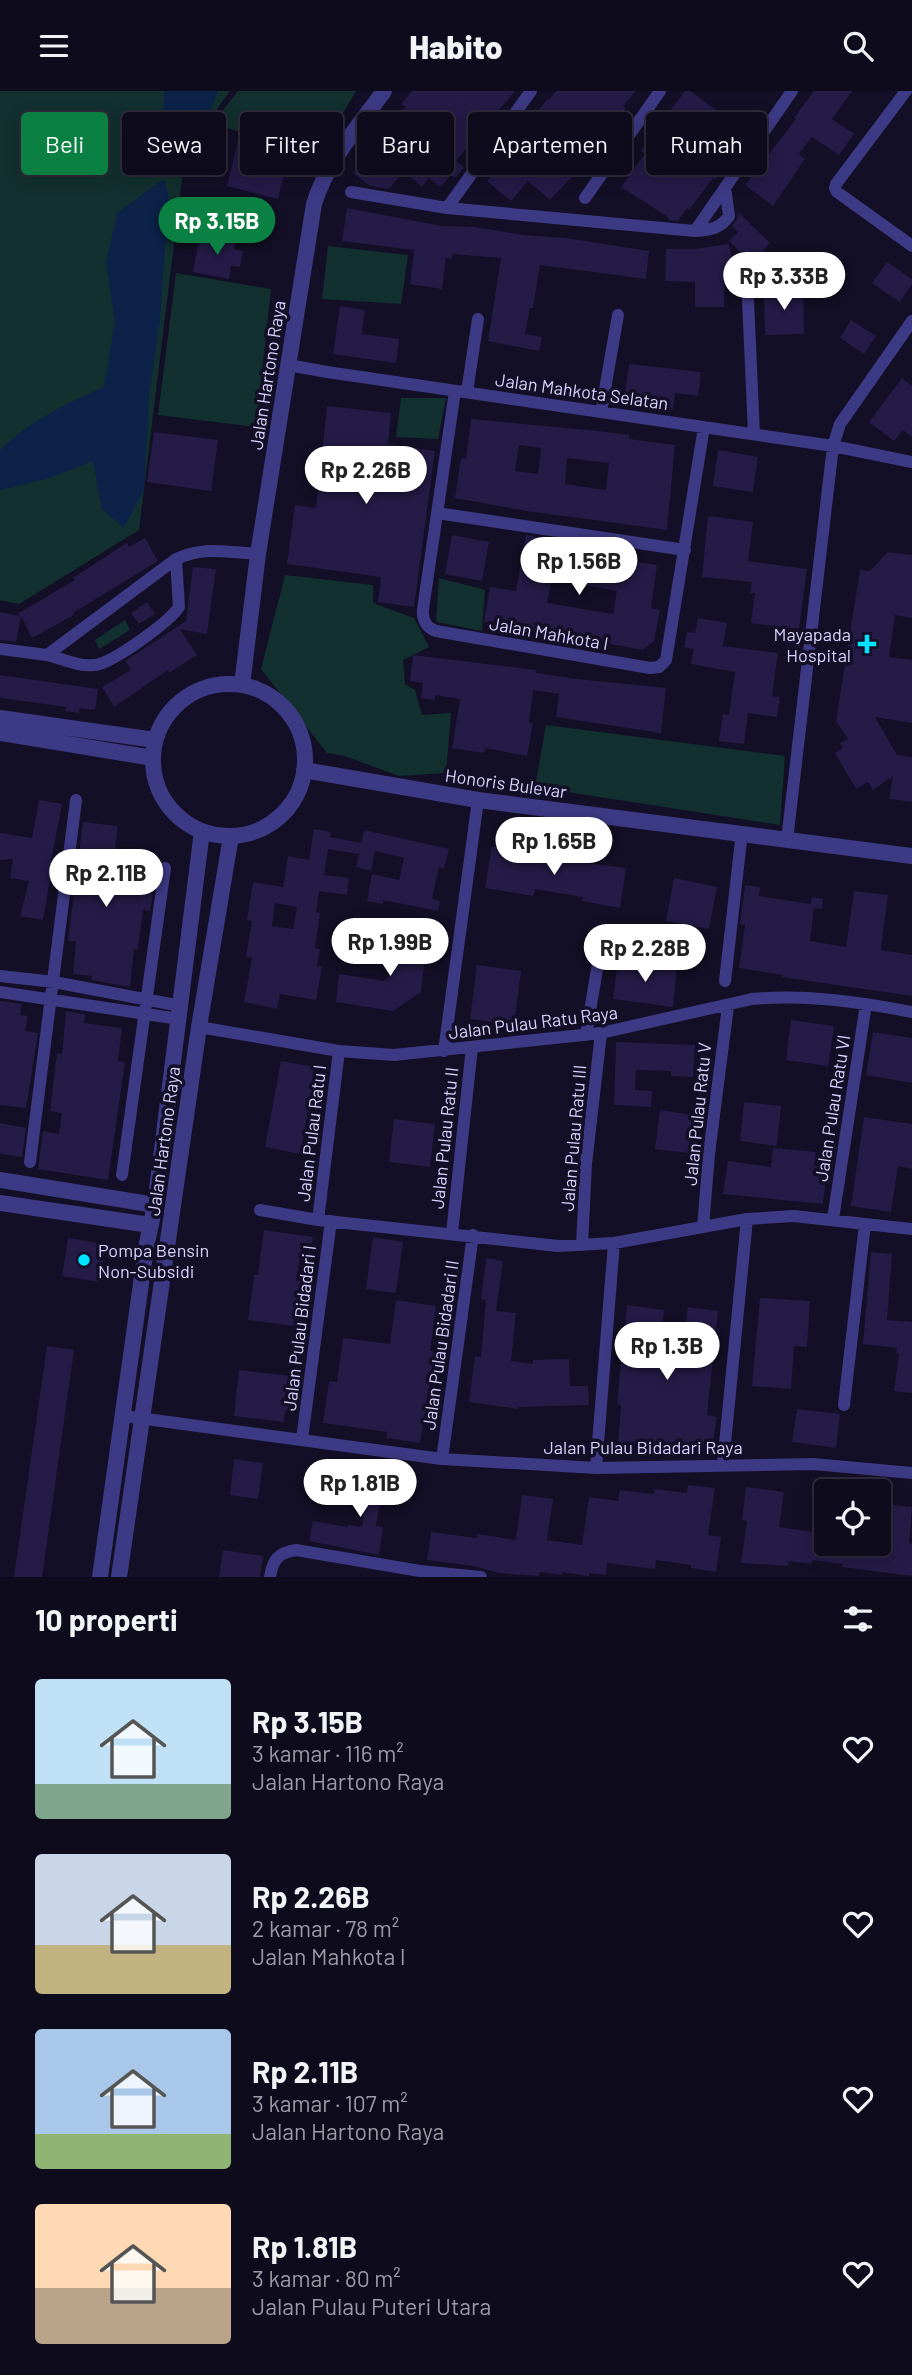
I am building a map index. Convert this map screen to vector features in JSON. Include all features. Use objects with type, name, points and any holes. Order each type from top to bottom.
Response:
[{"type":"street","name":"Jalan Hartono Raya","points":[[242,685],[258,554],[310,226],[322,180],[384,91]]},
{"type":"street","points":[[447,208],[531,91]]},
{"type":"street","points":[[585,198],[660,91]]},
{"type":"street","points":[[695,230],[792,91]]},
{"type":"street","points":[[906,91],[835,188],[837,193],[912,246]]},
{"type":"street","points":[[351,192],[447,208],[711,230],[723,224],[729,216],[725,187]]},
{"type":"street","points":[[747,278],[754,434]]},
{"type":"street","points":[[601,412],[618,315]]},
{"type":"street","name":"Jalan Mahkota I","points":[[478,319],[437,513],[422,617],[430,630],[650,668],[659,667],[666,660],[704,427]]},
{"type":"street","points":[[787,839],[836,432],[912,321]]},
{"type":"street","name":"Jalan Mahkota Selatan","points":[[288,365],[833,446],[912,462]]},
{"type":"street","points":[[437,513],[685,550]]},
{"type":"street","points":[[47,655],[176,559],[202,549],[258,554]]},
{"type":"street","points":[[0,649],[47,655],[94,666],[107,662],[164,623],[178,607],[176,559]]},
{"type":"street","points":[[242,685],[269,696],[290,715],[302,742],[304,771],[298,791],[287,809],[271,824],[252,833],[231,836],[202,831],[176,815],[166,803],[156,781],[153,758],[155,740],[161,725],[181,700],[210,686],[242,685]]},
{"type":"street","points":[[0,718],[155,740]]},
{"type":"street","points":[[0,733],[153,758]]},
{"type":"street","name":"Honoris Bulevar","points":[[304,771],[478,800],[912,856]]},
{"type":"street","points":[[30,1162],[76,800]]},
{"type":"street","points":[[444,1051],[478,800]]},
{"type":"street","name":"Jalan Hartono Raya","points":[[100,1577],[155,1205],[202,831]]},
{"type":"street","points":[[725,981],[742,832]]},
{"type":"street","name":"Jalan Hartono Raya","points":[[119,1577],[199,1027],[231,836]]},
{"type":"street","points":[[122,1175],[165,868]]},
{"type":"street","points":[[586,1035],[599,957]]},
{"type":"street","points":[[0,976],[54,982],[146,1007]]},
{"type":"street","points":[[0,992],[180,1012]]},
{"type":"street","name":"Jalan Pulau Ratu Raya","points":[[199,1027],[340,1051],[394,1055],[601,1033],[752,999],[775,997],[866,1004],[912,1011]]},
{"type":"street","name":"Jalan Pulau Ratu VI","points":[[833,1219],[866,1004]]},
{"type":"street","name":"Jalan Pulau Ratu V","points":[[703,1227],[709,1154],[728,1006]]},
{"type":"street","name":"Jalan Pulau Ratu III","points":[[582,1245],[586,1164],[601,1033]]},
{"type":"street","name":"Jalan Pulau Ratu II","points":[[452,1233],[472,1047]]},
{"type":"street","name":"Jalan Pulau Ratu I","points":[[324,1221],[340,1051]]},
{"type":"street","name":"Jalan Hartono Raya","points":[[0,1180],[155,1205]]},
{"type":"street","name":"Jalan Hartono Raya","points":[[0,1203],[150,1225]]},
{"type":"street","points":[[260,1210],[324,1221],[558,1246],[614,1243],[747,1219],[794,1216],[912,1229]]},
{"type":"street","points":[[723,1464],[747,1219]]},
{"type":"street","name":"Jalan Pulau Bidadari I","points":[[302,1439],[324,1221]]},
{"type":"street","points":[[844,1405],[865,1224]]},
{"type":"street","name":"Jalan Pulau Bidadari II","points":[[442,1459],[473,1235]]},
{"type":"street","points":[[596,1468],[614,1243]]},
{"type":"street","name":"Jalan Pulau Bidadari Raya","points":[[124,1416],[442,1459],[596,1468],[813,1464],[912,1473]]},
{"type":"street","points":[[271,1577],[276,1557],[296,1551],[391,1572],[481,1577]]},
{"type":"green space","points":[[0,91],[230,91],[215,112],[122,112],[122,175],[182,175],[139,530],[19,604],[0,600]]},
{"type":"green space","points":[[238,91],[356,91],[343,113],[240,112],[240,132],[226,127],[226,112],[222,112]]},
{"type":"green space","points":[[328,246],[408,255],[401,304],[322,299]]},
{"type":"green space","points":[[176,273],[271,289],[256,427],[158,415]]},
{"type":"green space","points":[[401,398],[446,398],[438,439],[396,437]]},
{"type":"green space","points":[[285,575],[373,585],[373,603],[414,618],[429,647],[403,660],[405,684],[415,690],[422,715],[451,713],[446,773],[399,776],[345,756],[327,753],[261,669]]},
{"type":"green space","points":[[439,578],[485,590],[482,631],[436,622]]},
{"type":"green space","points":[[125,620],[130,630],[99,649],[95,640]]},
{"type":"green space","points":[[546,725],[785,756],[780,825],[535,787]]},
{"type":"water","points":[[165,91],[218,91],[209,112],[163,112]]},
{"type":"water","points":[[164,179],[171,206],[160,320],[149,396],[144,489],[124,528],[102,509],[93,461],[50,478],[0,490],[0,450],[37,421],[104,387],[115,321],[106,263],[117,213]]},
{"type":"building","points":[[412,91],[515,91],[497,112],[468,112],[468,147],[456,161],[464,168],[455,178],[451,175],[454,175],[454,112],[402,112],[406,107],[401,104]]},
{"type":"building","points":[[556,91],[636,91],[623,106],[626,108],[623,112],[538,112],[548,98],[549,100]]},
{"type":"building","points":[[685,91],[690,91],[719,112],[669,112]]},
{"type":"building","points":[[814,91],[852,91],[832,119],[854,134],[839,155],[812,137],[799,154],[805,159],[773,206],[745,185],[753,175],[767,175],[767,157],[796,119],[794,118]]},
{"type":"building","points":[[238,140],[240,175],[284,175],[278,199],[227,186]]},
{"type":"building","points":[[646,143],[646,175],[719,175],[715,180],[713,178],[678,221],[669,220],[621,187],[645,154],[641,151]]},
{"type":"building","points":[[357,168],[357,175],[400,175],[389,189],[370,186],[353,173]]},
{"type":"building","points":[[408,175],[451,175],[440,187],[429,178],[422,187]]},
{"type":"building","points":[[492,175],[574,175],[550,200],[528,181],[511,201],[487,181]]},
{"type":"building","points":[[347,208],[442,226],[566,238],[649,251],[646,279],[540,265],[533,308],[530,308],[525,334],[542,337],[539,351],[488,341],[501,258],[452,254],[452,258],[446,258],[442,289],[410,284],[414,250],[342,241]]},
{"type":"building","points":[[738,212],[770,243],[749,261],[729,241],[738,232],[732,226]]},
{"type":"building","points":[[200,234],[236,241],[234,249],[243,251],[240,267],[231,266],[229,279],[193,272]]},
{"type":"building","points":[[729,244],[735,274],[724,276],[724,307],[695,307],[695,282],[665,281],[666,249],[694,249]]},
{"type":"building","points":[[887,262],[912,279],[912,284],[900,302],[872,283]]},
{"type":"building","points":[[764,289],[803,289],[804,334],[765,335]]},
{"type":"building","points":[[340,306],[365,310],[362,334],[399,339],[396,363],[333,354]]},
{"type":"building","points":[[851,320],[876,336],[864,354],[840,338]]},
{"type":"building","points":[[629,364],[701,372],[698,396],[675,393],[673,409],[624,400]]},
{"type":"building","points":[[902,378],[912,386],[912,437],[903,430],[894,441],[869,422]]},
{"type":"building","points":[[327,406],[391,413],[388,444],[435,451],[414,607],[378,602],[381,577],[287,564],[295,505],[316,508]]},
{"type":"building","points":[[471,419],[608,432],[629,435],[629,439],[675,445],[667,530],[527,511],[455,498],[461,458],[466,459]],"holes":[[[519,445],[541,448],[538,474],[515,471]],[[567,458],[609,463],[606,490],[565,484]]]},
{"type":"building","points":[[154,432],[218,440],[211,491],[147,482]]},
{"type":"building","points":[[718,450],[758,457],[753,492],[713,486]]},
{"type":"building","points":[[708,516],[753,522],[748,561],[807,569],[799,629],[751,623],[755,593],[750,593],[752,582],[702,577]]},
{"type":"building","points":[[452,535],[489,542],[482,581],[445,574]]},
{"type":"building","points":[[526,535],[559,541],[557,549],[657,565],[651,608],[660,610],[654,641],[643,650],[605,643],[604,647],[572,642],[573,637],[484,622],[490,587],[516,591]],"holes":[[[554,567],[575,570],[573,578],[586,580],[585,585],[617,591],[613,614],[547,603]]]},
{"type":"building","points":[[145,538],[158,561],[73,613],[74,615],[32,638],[21,616],[16,642],[0,640],[0,612],[20,616],[19,613],[75,580],[73,578],[114,551],[127,543],[129,547]]},
{"type":"building","points":[[888,552],[912,555],[912,618],[895,615],[889,657],[912,660],[912,723],[875,717],[897,755],[912,757],[912,802],[889,799],[893,776],[873,790],[868,782],[856,789],[835,753],[843,748],[840,743],[848,739],[836,721],[860,570],[870,571]]},
{"type":"building","points":[[193,567],[216,569],[207,634],[180,629],[197,655],[169,673],[168,670],[114,707],[102,687],[131,670],[125,661],[186,621]]},
{"type":"building","points":[[147,602],[155,614],[139,624],[131,613]]},
{"type":"building","points":[[698,618],[727,623],[723,646],[778,653],[772,696],[780,697],[777,717],[748,713],[744,744],[719,741],[723,714],[729,715],[735,672],[691,664],[694,649],[684,647],[687,632],[695,633]]},
{"type":"building","points":[[413,655],[536,670],[536,673],[577,679],[666,688],[661,733],[556,717],[559,694],[533,690],[529,723],[533,723],[527,756],[485,748],[484,753],[452,748],[460,699],[435,695],[435,700],[421,698],[423,683],[410,681]]},
{"type":"building","points":[[0,675],[98,689],[95,710],[80,708],[79,713],[65,711],[66,707],[0,698]]},
{"type":"building","points":[[39,800],[62,804],[43,920],[20,916],[29,881],[10,878],[13,859],[0,860],[0,833],[32,838]]},
{"type":"building","points":[[83,822],[118,826],[113,864],[148,868],[146,892],[153,893],[150,911],[143,910],[138,950],[134,949],[130,987],[91,980],[92,976],[73,974],[76,942],[68,940]]},
{"type":"building","points":[[314,829],[331,832],[330,837],[361,843],[364,830],[449,849],[444,868],[439,867],[432,899],[440,901],[438,911],[383,900],[383,904],[367,901],[372,874],[399,880],[404,858],[375,851],[371,871],[356,867],[359,854],[328,849],[324,875],[349,878],[347,895],[319,891],[316,912],[320,913],[315,948],[320,949],[317,966],[322,967],[316,1000],[280,994],[277,1009],[244,1002],[252,958],[246,957],[252,921],[247,920],[253,882],[283,887],[288,856],[309,860]],"holes":[[[275,903],[297,907],[293,929],[272,926]]]},
{"type":"building","points":[[492,846],[540,854],[540,857],[626,868],[620,908],[582,901],[583,897],[535,889],[533,896],[485,888]]},
{"type":"building","points":[[674,878],[717,887],[709,929],[666,921]]},
{"type":"building","points":[[745,885],[760,887],[759,896],[811,904],[812,897],[823,899],[822,909],[814,908],[810,941],[846,947],[854,891],[888,895],[881,950],[912,955],[912,996],[739,968],[745,925],[740,924]]},
{"type":"building","points":[[401,928],[428,932],[421,992],[393,1011],[336,1002],[339,974],[384,981],[394,972]]},
{"type":"building","points":[[618,960],[677,968],[673,1007],[613,999]]},
{"type":"building","points":[[477,965],[521,971],[514,1025],[470,1019]]},
{"type":"building","points":[[0,1001],[22,1004],[20,1015],[28,1016],[25,1031],[38,1033],[26,1108],[0,1105]]},
{"type":"building","points":[[66,1011],[85,1014],[84,1023],[122,1028],[118,1061],[125,1062],[108,1180],[38,1169],[43,1131],[59,1134],[62,1113],[50,1111],[57,1053],[62,1054]]},
{"type":"building","points":[[791,1020],[834,1026],[828,1066],[786,1060]]},
{"type":"building","points":[[873,1032],[912,1038],[912,1083],[866,1075]]},
{"type":"building","points":[[616,1042],[695,1045],[693,1077],[671,1076],[671,1071],[636,1070],[635,1090],[652,1091],[651,1107],[614,1105]]},
{"type":"building","points":[[281,1061],[316,1067],[300,1154],[265,1147]]},
{"type":"building","points":[[744,1102],[781,1106],[777,1146],[740,1141]]},
{"type":"building","points":[[660,1110],[693,1115],[688,1153],[655,1149]]},
{"type":"building","points":[[864,1117],[912,1124],[912,1169],[898,1166],[891,1212],[851,1206]]},
{"type":"building","points":[[394,1119],[435,1124],[430,1167],[389,1162]]},
{"type":"building","points":[[0,1123],[26,1128],[22,1157],[0,1154]]},
{"type":"building","points":[[773,1148],[816,1152],[814,1166],[827,1167],[823,1204],[723,1194],[728,1161],[771,1167]]},
{"type":"building","points":[[264,1230],[313,1237],[310,1258],[300,1256],[296,1281],[300,1281],[294,1326],[248,1320]]},
{"type":"building","points":[[373,1237],[403,1242],[396,1293],[366,1289]]},
{"type":"building","name":"Pompa Bensin Non-Subsidi","points":[[68,1238],[105,1244],[100,1282],[62,1276]]},
{"type":"building","points":[[871,1252],[892,1254],[887,1320],[912,1322],[912,1393],[894,1391],[899,1354],[896,1353],[897,1348],[863,1344]]},
{"type":"building","points":[[486,1258],[503,1261],[496,1311],[516,1313],[511,1361],[533,1364],[533,1360],[569,1359],[570,1386],[588,1386],[589,1405],[518,1409],[469,1402],[475,1356],[481,1357],[486,1300],[481,1299]]},
{"type":"building","points":[[760,1298],[810,1301],[807,1347],[794,1346],[791,1389],[752,1386]]},
{"type":"building","points":[[396,1300],[436,1306],[430,1351],[435,1351],[420,1443],[386,1438],[387,1432],[323,1423],[329,1381],[337,1382],[343,1338],[390,1344]]},
{"type":"building","points":[[627,1305],[664,1310],[659,1356],[679,1357],[682,1352],[688,1307],[718,1311],[707,1415],[717,1417],[712,1450],[657,1442],[656,1447],[618,1444],[621,1405],[617,1404]]},
{"type":"building","points":[[47,1346],[74,1350],[42,1577],[14,1577]]},
{"type":"building","points":[[239,1370],[300,1377],[297,1411],[285,1410],[284,1422],[234,1416]]},
{"type":"building","points":[[797,1409],[840,1414],[836,1448],[792,1442]]},
{"type":"building","points":[[234,1459],[263,1463],[258,1499],[230,1495]]},
{"type":"building","points":[[369,1468],[393,1471],[389,1504],[380,1503],[376,1526],[383,1527],[379,1555],[309,1541],[313,1521],[362,1527]]},
{"type":"building","points":[[688,1485],[715,1488],[708,1535],[721,1537],[716,1572],[656,1560],[655,1569],[607,1563],[606,1575],[540,1572],[539,1576],[499,1573],[473,1566],[427,1560],[431,1532],[477,1538],[477,1534],[516,1540],[522,1495],[553,1499],[547,1540],[582,1545],[589,1497],[618,1501],[620,1490],[654,1494],[654,1489],[687,1493]]},
{"type":"building","points":[[746,1487],[784,1492],[779,1527],[814,1532],[814,1556],[891,1556],[891,1505],[912,1507],[909,1543],[912,1544],[912,1576],[842,1567],[843,1564],[813,1560],[812,1564],[789,1561],[788,1566],[741,1563],[747,1521],[742,1520]]},
{"type":"building","points":[[223,1550],[263,1556],[260,1577],[219,1577]]},
{"type":"place","name":"Mayapada Hospital","points":[[867,644]]},
{"type":"place","name":"Pompa Bensin Non-Subsidi","points":[[84,1260]]}]
